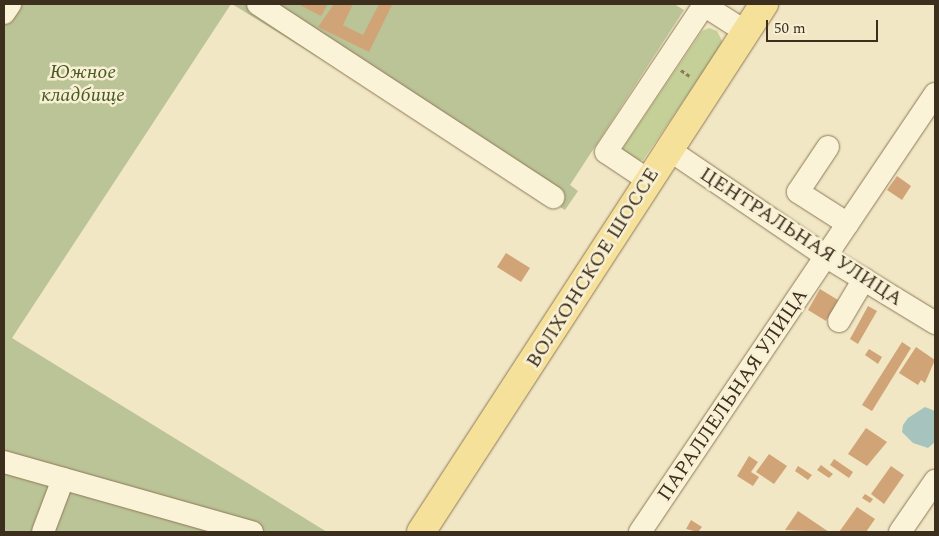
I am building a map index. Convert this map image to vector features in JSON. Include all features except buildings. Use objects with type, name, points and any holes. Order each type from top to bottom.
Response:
[{"type":"main road","name":"ВОЛХОНСКОЕ ШОССЕ","points":[[421,532],[559,324],[648,180],[764,4]]},
{"type":"street","points":[[4,14],[10,4]]},
{"type":"street","points":[[258,4],[553,197]]},
{"type":"street","points":[[648,180],[606,152],[702,4],[746,32]]},
{"type":"street","name":"ПАРАЛЛЕЛЬНАЯ УЛИЦА","points":[[640,532],[935,94]]},
{"type":"street","points":[[828,147],[798,192],[848,224]]},
{"type":"street","name":"ЦЕНТРАЛЬНАЯ УЛИЦА","points":[[668,150],[827,257],[935,323]]},
{"type":"street","points":[[839,321],[864,279]]},
{"type":"street","points":[[4,462],[252,532]]},
{"type":"street","points":[[42,532],[63,478]]},
{"type":"street","points":[[900,532],[935,480]]},
{"type":"path","points":[[674,65],[697,80]]},
{"type":"green space","name":"Южное кладбище","points":[[4,4],[231,4],[12,338],[327,532],[4,532]]},
{"type":"green space","points":[[232,4],[674,4],[684,10],[570,185],[578,191],[565,210]]},
{"type":"green space","points":[[709,28],[717,31],[723,43],[643,160],[636,162],[625,155],[623,148],[702,31]]},
{"type":"water","points":[[925,407],[935,411],[935,442],[928,448],[913,443],[902,432],[903,425],[908,418]]}]
